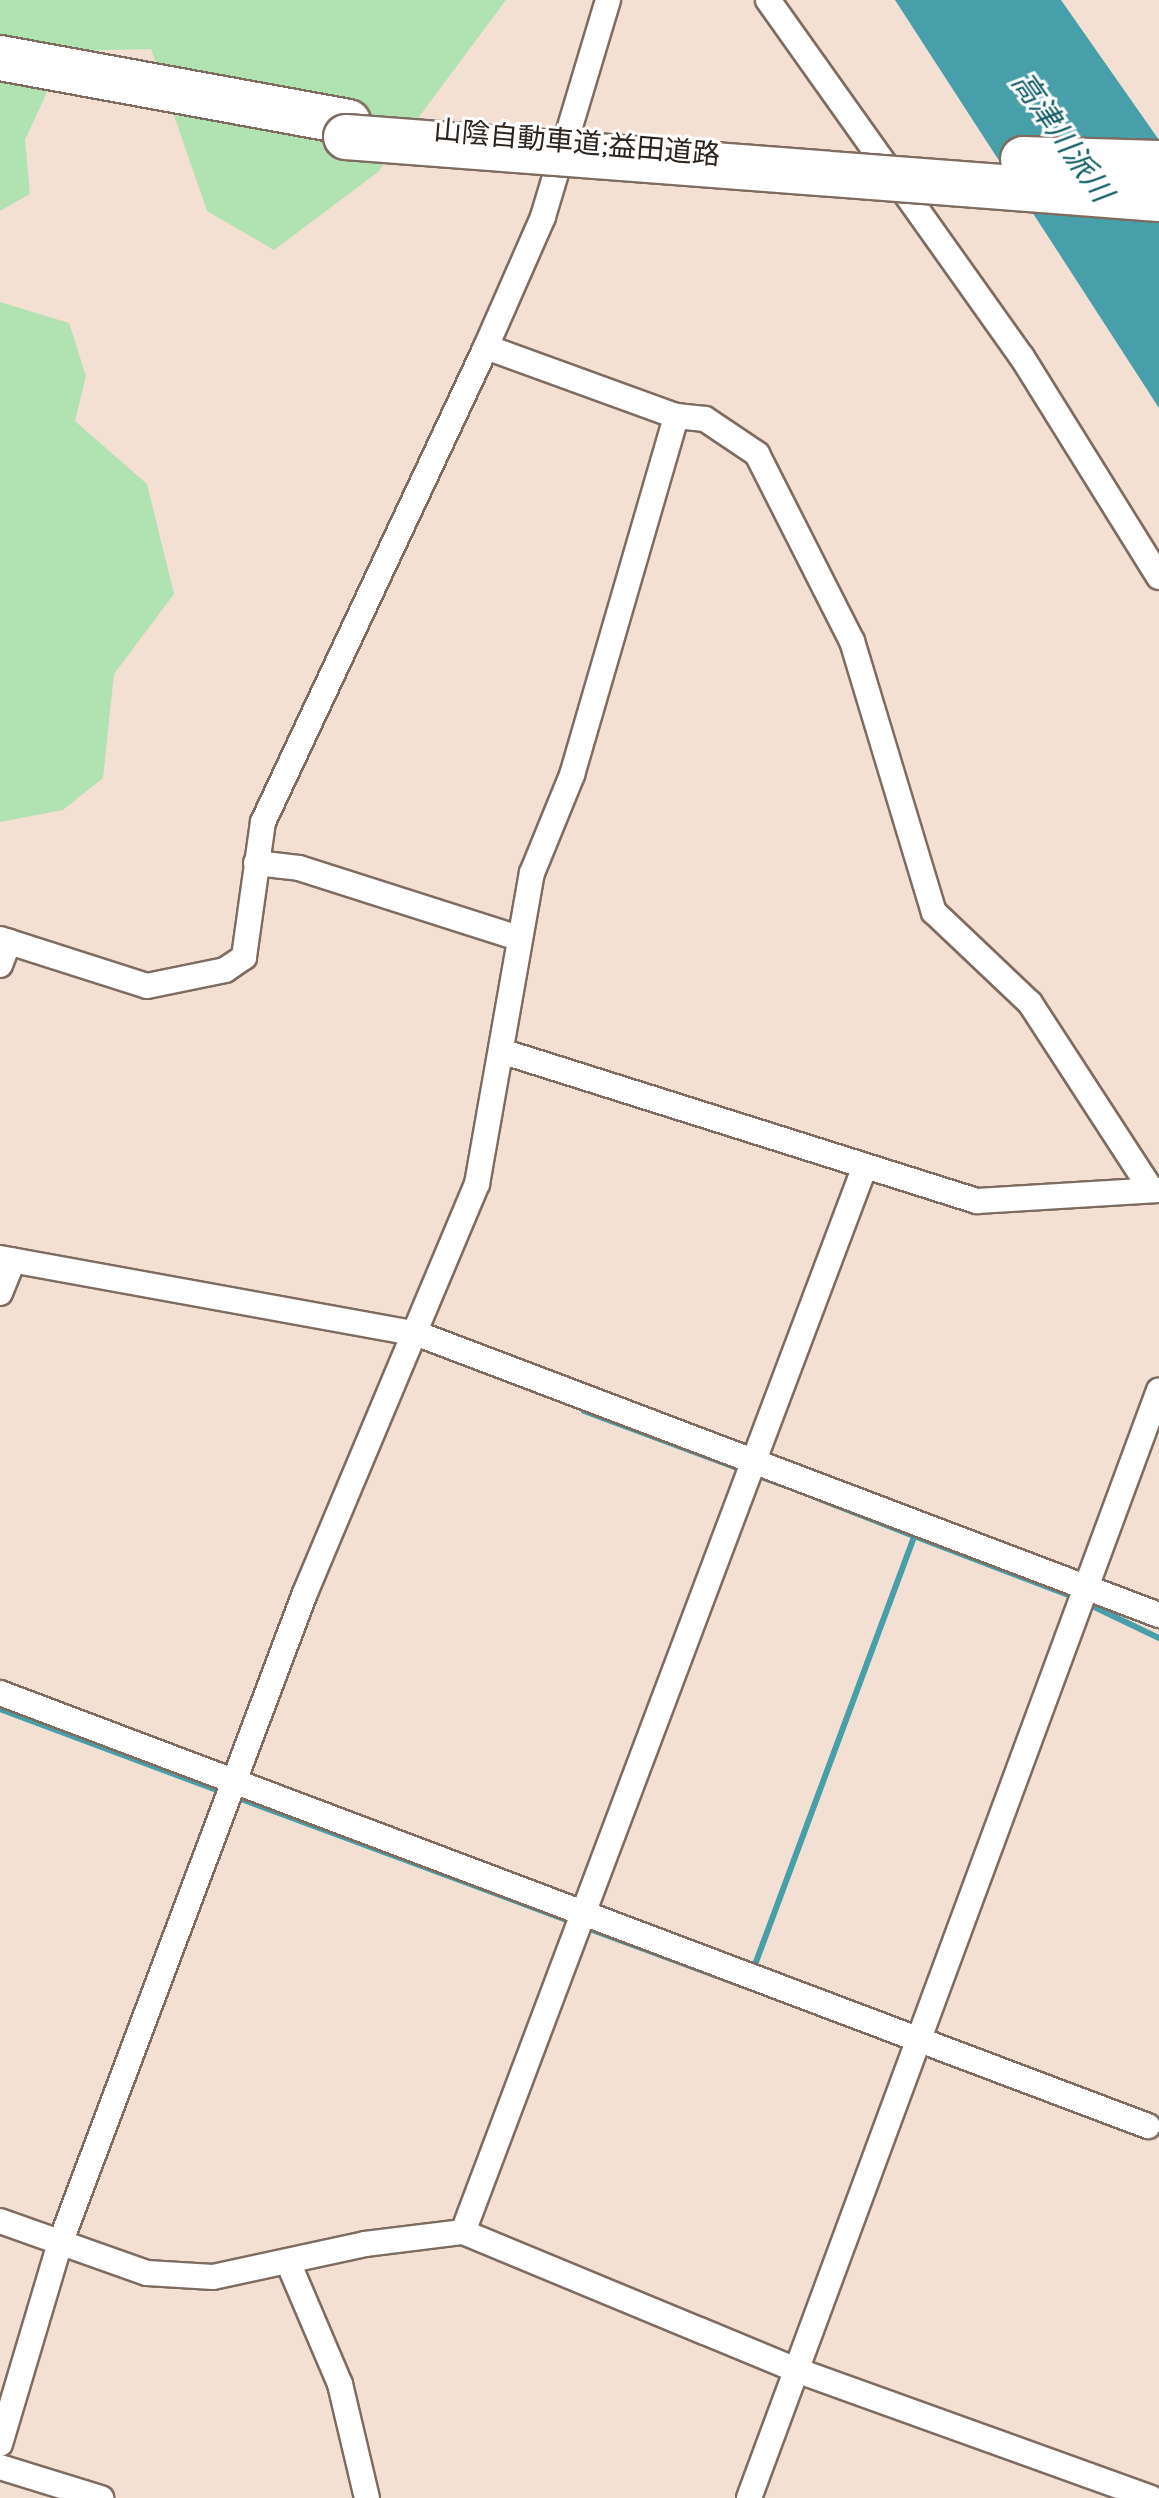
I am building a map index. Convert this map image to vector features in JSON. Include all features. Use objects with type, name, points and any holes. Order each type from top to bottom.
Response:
[{"type":"highway","name":"山陰自動車道;益田道路","points":[[0,58],[203,109]]},
{"type":"highway","name":"山陰自動車道;益田道路","points":[[0,76],[347,130],[1159,199]]},
{"type":"highway","name":"山陰自動車道;益田道路","points":[[347,130],[1159,184]]},
{"type":"highway","points":[[665,151],[1159,163]]},
{"type":"street","points":[[3,948],[121,983],[147,986],[225,970],[244,957],[263,822],[486,347],[543,217],[608,0]]},
{"type":"street","points":[[768,0],[1022,357],[1159,577]]},
{"type":"street","points":[[486,347],[676,416],[705,419],[757,454],[852,641],[934,912],[1030,1003],[1154,1189],[977,1201],[883,1166],[865,1166],[501,1051]]},
{"type":"street","points":[[0,2444],[59,2246],[238,1783],[305,1593],[418,1334],[477,1184],[532,873],[572,775],[676,416]]},
{"type":"street","points":[[256,863],[299,868],[519,938]]},
{"type":"street","points":[[463,2232],[579,1915],[865,1166]]},
{"type":"street","points":[[0,1293],[6,1259],[418,1334],[1159,1615]]},
{"type":"street","points":[[749,2498],[1159,1390]]},
{"type":"street","points":[[0,1693],[579,1915],[1148,2126]]},
{"type":"street","points":[[0,2221],[59,2246],[147,2273],[213,2277],[463,2232],[796,2370],[1151,2498]]},
{"type":"street","points":[[288,2262],[340,2384],[367,2498]]},
{"type":"street","points":[[0,2467],[101,2498]]},
{"type":"green space","points":[[0,0],[506,0],[378,172],[274,250],[207,211],[151,49],[66,51],[25,140],[30,194],[0,211]]},
{"type":"green space","points":[[0,302],[69,323],[86,376],[75,421],[147,484],[174,594],[114,674],[103,778],[63,810],[0,822]]},
{"type":"water","name":"高津川派川","points":[[895,0],[1061,0],[1159,140],[1159,408]]},
{"type":"waterway","points":[[584,1411],[745,1471]]},
{"type":"waterway","points":[[756,1475],[783,1485]]},
{"type":"waterway","points":[[812,1496],[914,1536]]},
{"type":"waterway","points":[[753,1970],[914,1536],[1076,1598]]},
{"type":"waterway","points":[[1086,1603],[1159,1638]]},
{"type":"waterway","points":[[0,1709],[225,1793]]},
{"type":"waterway","points":[[236,1797],[574,1923]]},
{"type":"waterway","points":[[584,1927],[747,1987],[749,1980]]}]
